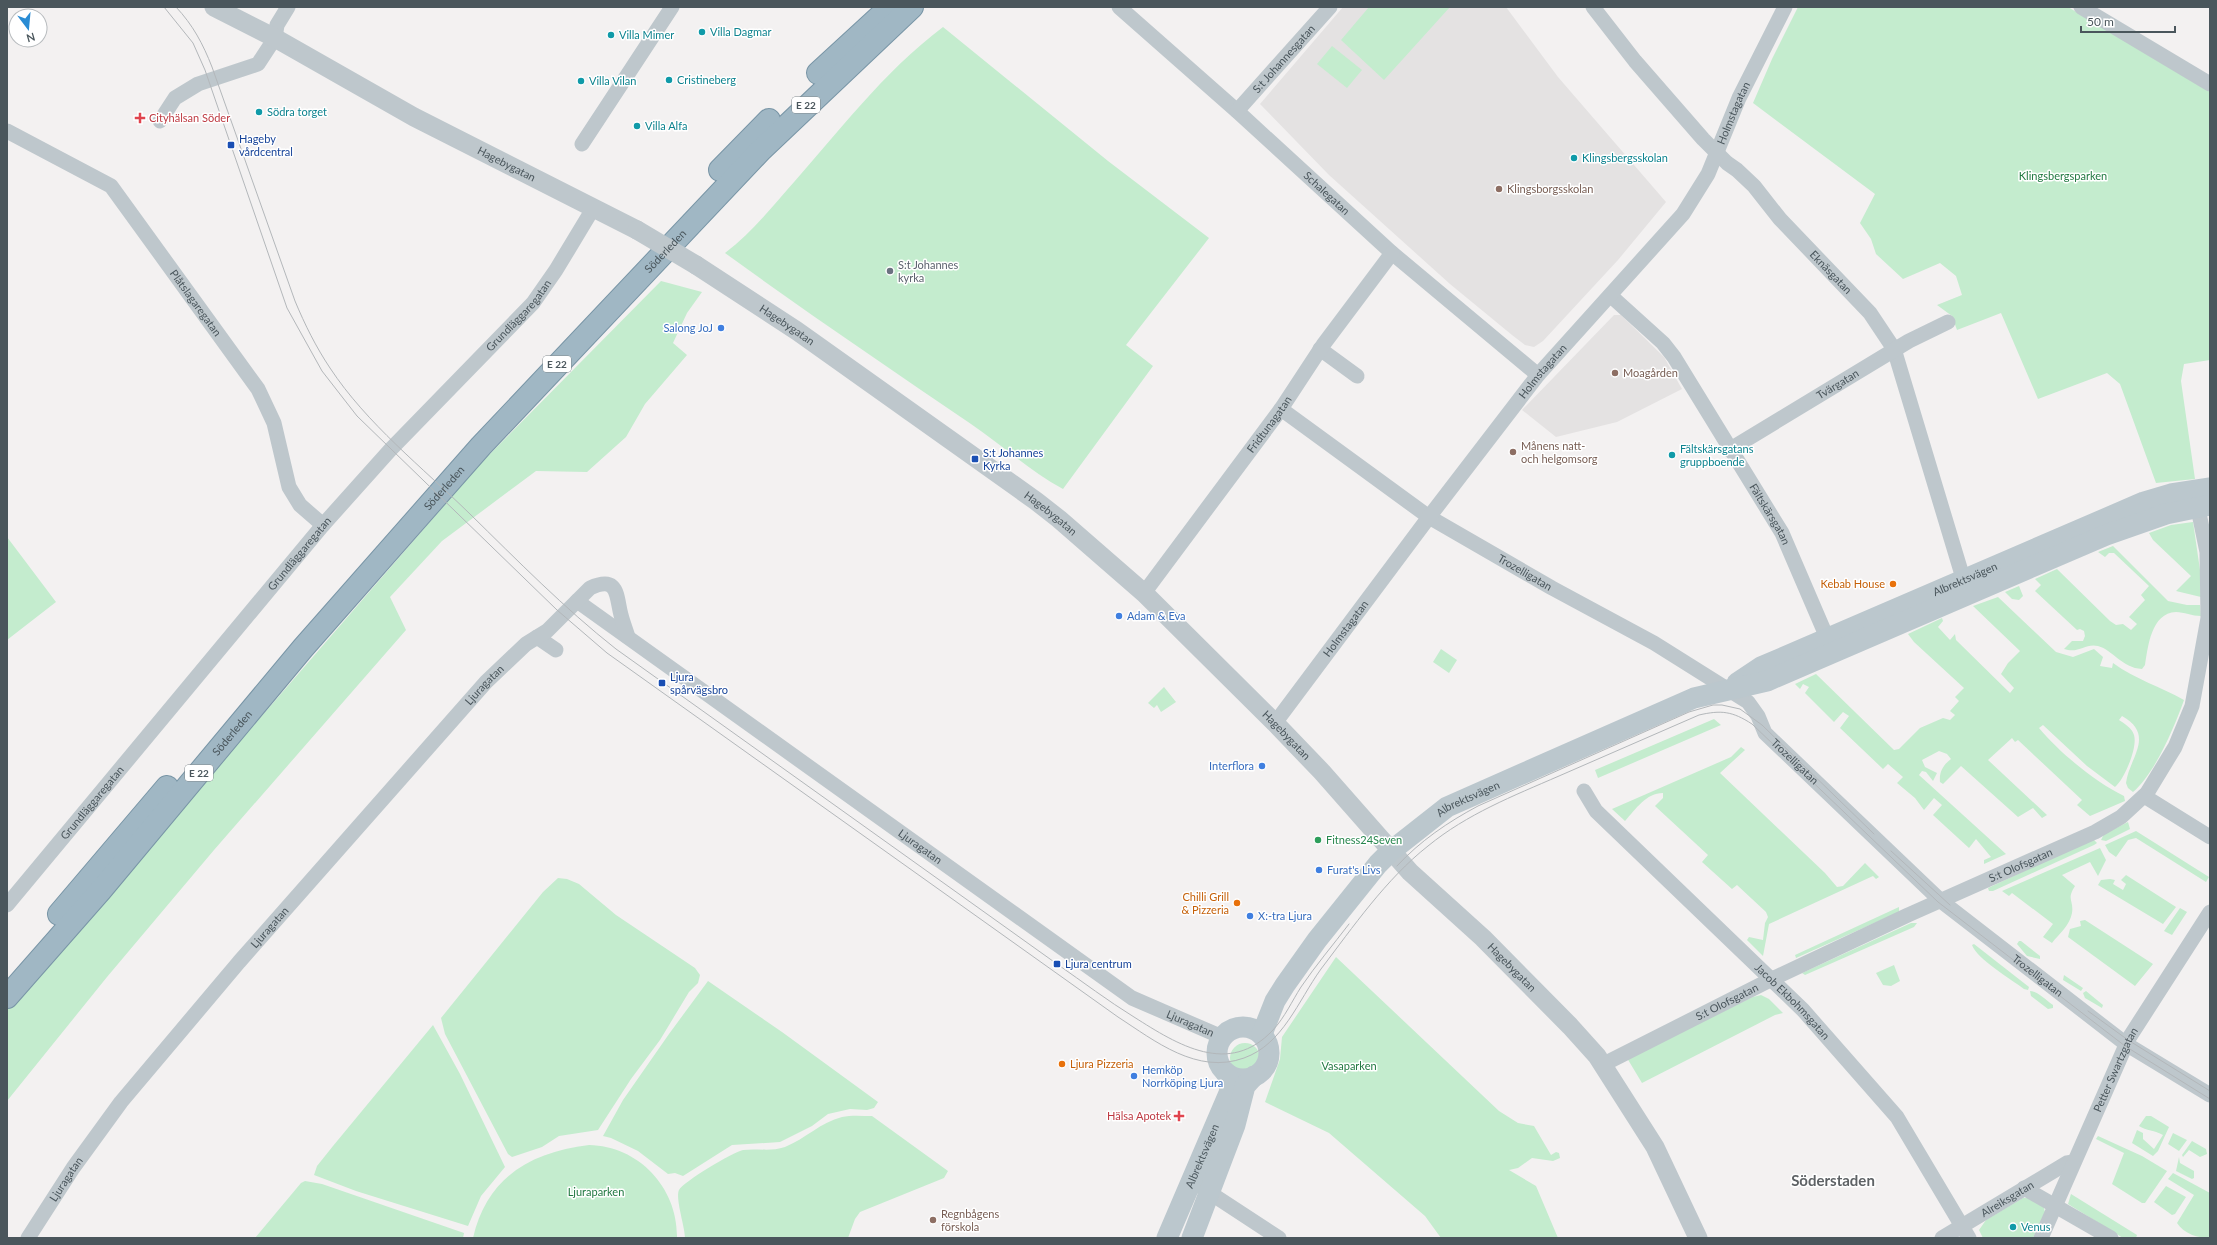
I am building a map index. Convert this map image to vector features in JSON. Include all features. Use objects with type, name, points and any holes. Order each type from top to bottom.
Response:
[{"type":"highway","name":"Söderleden","points":[[7,974],[469,438],[747,142],[860,32],[890,7]]},
{"type":"highway","name":"Söderleden","points":[[7,997],[101,890],[303,648],[481,446],[761,150],[912,7]]},
{"type":"main road","name":"Albrektsvägen","points":[[1254,1030],[1317,940],[1378,864],[1391,851],[1431,818],[1464,798],[1687,701],[1764,682],[1830,645],[1965,588],[2166,514],[2203,497]]},
{"type":"main road","points":[[1254,1030],[1269,1044],[1269,1059],[1261,1072],[1254,1076],[1236,1078],[1227,1074],[1219,1063],[1217,1054],[1222,1037],[1228,1031],[1254,1030]]},
{"type":"main road","name":"Albrektsvägen","points":[[1167,1238],[1230,1091],[1227,1074]]},
{"type":"main road","name":"Albrektsvägen","points":[[1192,1238],[1235,1125],[1245,1086],[1254,1076]]},
{"type":"street","name":"Hagebygatan","points":[[214,7],[275,38],[414,117],[637,230],[797,330],[1059,519],[1144,593],[1275,723],[1322,772],[1410,872],[1483,938],[1557,1012],[1602,1064],[1655,1146],[1698,1238]]},
{"type":"street","points":[[160,121],[174,98],[198,84],[258,64],[275,38],[278,25],[288,7]]},
{"type":"street","points":[[582,144],[672,7]]},
{"type":"street","name":"Schalegatan","points":[[1119,7],[1237,111],[1392,254],[1538,376]]},
{"type":"street","name":"S:t Johannesgatan","points":[[1237,111],[1330,7]]},
{"type":"street","name":"Eknäsgatan","points":[[1593,7],[1635,61],[1717,154],[1754,186],[1780,219],[1870,314],[1894,349],[1965,588]]},
{"type":"street","points":[[2081,7],[2210,84]]},
{"type":"street","name":"Holmstagatan","points":[[1275,723],[1429,517],[1538,376],[1683,214],[1708,174],[1739,98],[1782,8]]},
{"type":"street","name":"Plåtslagaregatan","points":[[7,131],[111,186],[258,389],[274,423],[290,487],[300,505],[323,525]]},
{"type":"street","name":"Grundläggaregatan","points":[[7,905],[323,525],[391,449],[533,302],[556,270],[594,207]]},
{"type":"street","name":"Fridtunagatan","points":[[1144,593],[1281,409],[1320,349],[1392,254]]},
{"type":"street","name":"Fältskärsgatan","points":[[1611,296],[1666,346],[1729,450],[1782,533],[1830,645]]},
{"type":"street","name":"Tvärgatan","points":[[1729,450],[1894,349],[1948,322]]},
{"type":"street","points":[[1320,349],[1357,376]]},
{"type":"street","name":"Trozelligatan","points":[[1281,409],[1429,517],[1552,588],[1654,643],[1748,702],[1758,716],[1765,733],[1941,901],[2126,1044],[2210,1095]]},
{"type":"street","name":"S:t Olofsgatan","points":[[1602,1064],[1772,979],[1908,915],[2095,832],[2121,817],[2144,796],[2175,747],[2192,706],[2208,618],[2209,574],[2203,497]]},
{"type":"street","name":"Ljuragatan","points":[[28,1238],[73,1168],[121,1102],[474,695],[526,644],[547,631],[590,588],[598,584],[607,584],[614,588],[618,595],[620,615],[628,637]]},
{"type":"street","name":"Ljuragatan","points":[[577,601],[1132,998],[1222,1037]]},
{"type":"street","points":[[536,637],[556,650]]},
{"type":"street","name":"Jacob Ekbohmsgatan","points":[[1584,791],[1596,811],[1803,1010],[1897,1117],[1966,1232]]},
{"type":"street","points":[[2144,796],[2210,837]]},
{"type":"street","name":"Petter Swartzgatan","points":[[2041,1238],[2126,1044],[2210,912]]},
{"type":"street","name":"Alreiksgatan","points":[[1942,1238],[1966,1232],[2024,1188],[2067,1163],[2073,1162]]},
{"type":"street","points":[[1190,1182],[1209,1192],[1279,1238]]},
{"type":"street","points":[[2024,1188],[2111,1238]]},
{"type":"shaded area","name":"Klingsborgsskolan","points":[[1343,7],[1506,7],[1558,77],[1666,202],[1618,260],[1543,341],[1534,347],[1525,345],[1450,284],[1329,175],[1260,104]]},
{"type":"shaded area","name":"Moagården","points":[[1614,315],[1621,315],[1664,357],[1682,389],[1617,422],[1556,437],[1522,410]]},
{"type":"green space","points":[[1369,7],[1450,7],[1384,80],[1341,40]]},
{"type":"green space","name":"Klingsbergsparken","points":[[1798,7],[2068,7],[2210,92],[2210,360],[2184,364],[2181,381],[2195,479],[2156,483],[2120,384],[2107,373],[2038,399],[2001,313],[1957,330],[1952,316],[1937,305],[1962,295],[1956,276],[1940,263],[1903,279],[1876,254],[1871,239],[1860,223],[1875,194],[1753,103],[1772,59]]},
{"type":"green space","points":[[943,27],[1108,161],[1209,238],[1126,345],[1153,366],[1063,489],[1039,474],[982,432],[725,253],[742,239],[765,215],[880,84],[921,45]]},
{"type":"green space","points":[[1332,46],[1362,70],[1347,88],[1317,64]]},
{"type":"green space","points":[[661,281],[702,292],[687,313],[673,343],[687,355],[645,404],[626,437],[587,472],[536,471],[442,541],[390,597],[406,630],[214,850],[107,977],[7,1101],[7,1010],[480,464]]},
{"type":"green space","points":[[2193,522],[2200,570],[2201,597],[2176,591],[2191,576],[2153,540],[2149,533],[2171,525]]},
{"type":"green space","points":[[7,537],[56,602],[7,640]]},
{"type":"green space","points":[[2113,546],[2168,601],[2187,605],[2200,605],[2201,616],[2176,612],[2161,618],[2152,632],[2145,665],[2142,669],[2129,666],[2108,651],[2098,646],[2093,645],[2074,650],[2064,649],[2072,641],[2083,641],[2085,636],[2084,631],[2080,629],[2077,630],[2035,591],[2041,585],[2035,579],[2057,569],[2110,621],[2116,625],[2123,624],[2131,630],[2137,624],[2129,617],[2145,600],[2141,595],[2149,586],[2114,553],[2109,553],[2105,557],[2098,552]]},
{"type":"green space","points":[[2019,586],[2023,596],[2019,600],[2012,599],[2005,592]]},
{"type":"green space","points":[[1998,597],[2056,652],[2073,657],[2094,649],[2103,657],[2100,666],[2112,668],[2113,663],[2130,674],[2184,700],[2175,723],[2156,762],[2149,774],[2133,792],[2128,788],[2126,783],[2138,747],[2139,739],[2137,731],[2132,723],[2122,716],[2119,720],[2132,730],[2135,740],[2132,755],[2126,771],[2115,787],[2087,766],[2043,725],[2039,728],[2047,738],[2078,766],[2101,783],[2124,796],[2125,801],[2090,816],[2077,805],[2082,800],[2018,740],[2015,742],[2012,738],[1988,760],[2047,815],[2042,818],[2033,808],[2018,817],[1961,766],[1943,784],[1940,782],[1942,769],[1951,759],[1947,754],[1939,751],[1922,760],[1925,767],[1937,773],[1933,781],[1926,772],[1922,771],[1919,775],[2006,854],[1984,864],[1984,860],[1991,857],[1976,839],[1969,848],[1933,815],[1942,805],[1934,798],[1924,810],[1915,798],[1897,783],[1903,777],[1888,764],[1883,769],[1840,728],[1849,716],[1843,712],[1834,722],[1805,693],[1809,687],[1803,684],[1800,689],[1795,684],[1816,674],[1894,750],[1899,749],[1920,728],[1943,718],[1950,720],[1955,715],[1950,711],[1959,701],[1955,697],[1964,688],[1914,642],[1908,634],[1942,618],[1943,621],[1938,627],[1950,640],[1955,634],[1956,640],[2010,693],[2014,688],[2001,674],[2008,663],[2020,651],[1973,606]]},
{"type":"green space","points":[[1441,649],[1457,660],[1449,673],[1433,662]]},
{"type":"green space","points":[[1164,687],[1176,702],[1161,712],[1157,705],[1154,708],[1148,703]]},
{"type":"green space","points":[[1714,719],[1721,725],[1598,778],[1595,770]]},
{"type":"green space","points":[[1741,747],[1745,750],[1720,773],[1825,873],[1837,887],[1843,886],[1865,863],[1879,877],[1876,879],[1873,876],[1769,924],[1763,956],[1747,940],[1749,937],[1763,940],[1765,923],[1768,917],[1766,912],[1737,885],[1732,889],[1702,862],[1708,855],[1655,806],[1663,798],[1663,793],[1646,799],[1625,821],[1612,809],[1731,757]]},
{"type":"green space","points":[[2128,822],[2130,829],[2106,841],[2101,840],[2104,834]]},
{"type":"green space","points":[[2136,831],[2209,877],[2206,882],[2136,838],[2128,840],[2116,857],[2109,852],[2105,845]]},
{"type":"green space","points":[[2093,839],[2097,843],[2094,845],[1993,891],[1989,891],[1988,888]]},
{"type":"green space","points":[[2100,848],[2106,860],[2098,876],[2090,862],[2062,875],[2075,886],[2071,894],[2072,913],[2067,925],[2052,943],[2043,937],[2053,924],[2012,893],[2009,896],[2002,891]]},
{"type":"green space","points":[[2126,875],[2176,907],[2163,924],[2098,885],[2101,880],[2115,880],[2113,884],[2123,890],[2126,884],[2121,880]]},
{"type":"green space","points":[[558,878],[567,879],[579,884],[616,915],[695,968],[700,975],[698,983],[689,992],[660,1040],[631,1079],[598,1130],[559,1136],[542,1147],[512,1157],[508,1154],[445,1034],[441,1018],[543,892]]},
{"type":"green space","points":[[1899,907],[1899,912],[1796,958],[1795,955]]},
{"type":"green space","points":[[2180,908],[2187,912],[2172,935],[2164,931]]},
{"type":"green space","points":[[2085,920],[2153,964],[2135,986],[2068,937],[2070,929],[2081,926],[2080,921]]},
{"type":"green space","points":[[1911,923],[1917,923],[1914,927],[1805,975],[1802,973]]},
{"type":"green space","points":[[2019,941],[2040,956],[2040,959],[2027,956],[2017,944]]},
{"type":"green space","points":[[1974,944],[2029,987],[2028,990],[2024,989],[1987,962],[1975,950],[1972,945]]},
{"type":"green space","name":"Vasaparken","points":[[1336,957],[1499,1111],[1518,1123],[1534,1126],[1551,1155],[1556,1152],[1559,1153],[1560,1158],[1553,1161],[1532,1158],[1518,1168],[1509,1170],[1536,1186],[1558,1238],[1441,1238],[1425,1216],[1329,1133],[1265,1102],[1280,1059],[1282,1037]]},
{"type":"green space","points":[[1894,965],[1900,981],[1891,986],[1883,985],[1876,973]]},
{"type":"green space","points":[[2064,975],[2083,988],[2081,991],[2063,980]]},
{"type":"green space","points":[[708,981],[782,1032],[878,1102],[874,1108],[867,1110],[850,1109],[828,1114],[812,1126],[780,1142],[732,1145],[683,1176],[675,1173],[668,1174],[638,1151],[611,1138],[603,1136],[623,1100]]},
{"type":"green space","points":[[2030,991],[2036,992],[2042,996],[2053,1005],[2053,1008],[2048,1009],[2031,996]]},
{"type":"green space","points":[[2086,991],[2103,1005],[2102,1008],[2085,998],[2083,993]]},
{"type":"green space","points":[[1761,995],[1769,999],[1783,1013],[1775,1015],[1642,1083],[1627,1058],[1753,997]]},
{"type":"green space","points":[[433,1025],[460,1074],[505,1167],[481,1196],[468,1226],[356,1191],[314,1175],[317,1166]]},
{"type":"green space","points":[[1245,1043],[1256,1047],[1260,1058],[1256,1069],[1245,1073],[1234,1069],[1230,1058],[1234,1047]]},
{"type":"green space","points":[[849,1116],[872,1116],[948,1171],[944,1178],[860,1212],[855,1219],[848,1238],[685,1238],[678,1194],[682,1186],[698,1174],[729,1156],[743,1150],[769,1150],[785,1147],[834,1119]]},
{"type":"green space","points":[[2146,1116],[2151,1116],[2169,1127],[2158,1151],[2153,1156],[2132,1143],[2137,1130],[2143,1133],[2143,1139],[2154,1149],[2163,1135],[2139,1126]]},
{"type":"green space","points":[[2173,1133],[2187,1140],[2179,1151],[2168,1144]]},
{"type":"green space","points":[[2098,1136],[2142,1156],[2167,1171],[2145,1203],[2142,1203],[2112,1184],[2124,1153],[2096,1139]]},
{"type":"green space","points":[[2192,1141],[2206,1149],[2207,1154],[2200,1157],[2189,1150],[2183,1157],[2182,1155]]},
{"type":"green space","name":"Ljuraparken","points":[[589,1145],[607,1147],[624,1153],[639,1162],[652,1173],[663,1187],[671,1203],[676,1220],[677,1238],[473,1238],[480,1217],[489,1199],[514,1171],[530,1161],[548,1154]]},
{"type":"green space","points":[[2179,1157],[2180,1163],[2194,1171],[2194,1178],[2192,1179],[2176,1171]]},
{"type":"green space","points":[[2173,1173],[2210,1193],[2210,1238],[2187,1233],[2177,1223],[2194,1195],[2168,1179]]},
{"type":"green space","points":[[305,1181],[322,1184],[464,1233],[463,1238],[255,1238],[301,1183]]},
{"type":"green space","points":[[2166,1186],[2186,1197],[2175,1214],[2172,1215],[2154,1202]]},
{"type":"green space","points":[[2071,1194],[2137,1235],[2136,1238],[2123,1238],[2068,1204]]},
{"type":"green space","points":[[2023,1198],[2031,1198],[2043,1205],[2045,1212],[2033,1238],[1983,1238],[1979,1230],[1986,1220]]},
{"type":"tram line","points":[[164,7],[193,43],[205,70],[287,308],[322,371],[357,416],[557,610],[607,653],[1118,1017],[1162,1045],[1193,1059],[1210,1062],[1227,1062],[1244,1058],[1258,1051],[1269,1043],[1279,1032],[1297,1008],[1321,969],[1384,888],[1428,846],[1458,824],[1491,806],[1699,715],[1720,712],[1738,716],[1752,724],[1938,902],[2125,1046],[2210,1099]]},
{"type":"tram line","points":[[176,7],[192,28],[209,59],[295,301],[311,336],[330,368],[361,408],[396,444],[559,600],[616,649],[1105,998],[1151,1028],[1186,1046],[1204,1052],[1221,1054],[1239,1052],[1256,1044],[1277,1025],[1301,987],[1349,924]]},
{"type":"tram line","points":[[1397,866],[1415,848],[1435,833],[1478,806],[1689,712],[1713,705],[1722,705],[1740,709],[1762,725],[1874,834]]},
{"type":"tram line","points":[[1891,851],[1950,905]]},
{"type":"tram line","points":[[2088,1011],[2128,1040],[2210,1091]]},
{"type":"place","name":"Villa Dagmar","points":[[702,32]]},
{"type":"place","name":"Villa Mimer","points":[[611,35]]},
{"type":"place","name":"Cristineberg","points":[[669,80]]},
{"type":"place","name":"Villa Vilan","points":[[581,81]]},
{"type":"place","name":"Södra torget","points":[[259,112]]},
{"type":"place","name":"Cityhälsan Söder","points":[[140,118]]},
{"type":"place","name":"Villa Alfa","points":[[637,126]]},
{"type":"place","name":"Hageby vårdcentral","points":[[231,145]]},
{"type":"place","name":"Klingsbergsskolan","points":[[1574,158]]},
{"type":"place","name":"Klingsborgsskolan","points":[[1499,189]]},
{"type":"place","name":"S:t Johannes kyrka","points":[[890,271]]},
{"type":"place","name":"Salong JoJ","points":[[721,328]]},
{"type":"place","name":"Moagården","points":[[1615,373]]},
{"type":"place","name":"Månens natt- och helgomsorg","points":[[1513,452]]},
{"type":"place","name":"Fältskärsgatans gruppboende","points":[[1672,455]]},
{"type":"place","name":"S:t Johannes Kyrka","points":[[975,459]]},
{"type":"place","name":"Kebab House","points":[[1893,584]]},
{"type":"place","name":"Adam & Eva","points":[[1119,616]]},
{"type":"place","name":"Ljura spårvägsbro","points":[[662,683]]},
{"type":"place","name":"Interflora","points":[[1262,766]]},
{"type":"place","name":"Fitness24Seven","points":[[1318,840]]},
{"type":"place","name":"Furat's Livs","points":[[1319,870]]},
{"type":"place","name":"Chilli Grill & Pizzeria","points":[[1237,903]]},
{"type":"place","name":"X:-tra Ljura","points":[[1250,916]]},
{"type":"place","name":"Ljura centrum","points":[[1057,964]]},
{"type":"place","name":"Ljura Pizzeria","points":[[1062,1064]]},
{"type":"place","name":"Hemköp Norrköping Ljura","points":[[1134,1076]]},
{"type":"place","name":"Hälsa Apotek","points":[[1179,1116]]},
{"type":"place","name":"Regnbågens förskola","points":[[933,1220]]},
{"type":"place","name":"Venus","points":[[2013,1227]]},
{"type":"district","name":"Söderstaden","points":[[1833,1181]]}]
